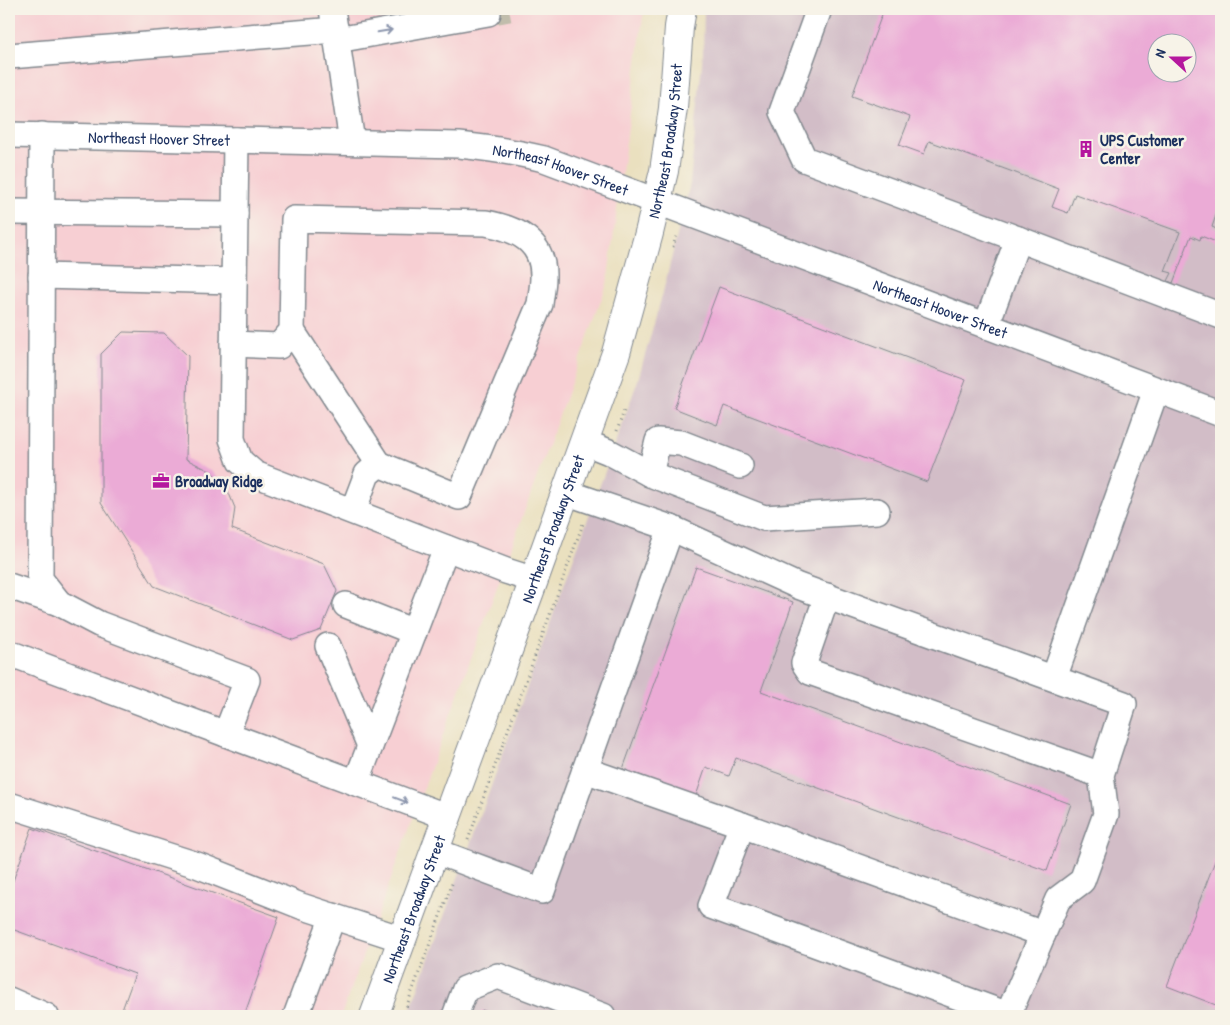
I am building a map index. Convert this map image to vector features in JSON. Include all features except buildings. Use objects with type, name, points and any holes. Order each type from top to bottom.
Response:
[{"type":"main road","name":"Northeast Broadway Street","points":[[374,1016],[616,353],[664,171],[673,108],[679,15]]},
{"type":"street","points":[[819,9],[782,112],[804,159],[1221,316]]},
{"type":"street","points":[[9,56],[488,13]]},
{"type":"street","points":[[335,26],[352,142]]},
{"type":"street","name":"Northeast Hoover Street","points":[[9,135],[459,145],[519,152],[544,159],[1221,414]]},
{"type":"street","points":[[42,135],[40,579],[59,603]]},
{"type":"street","points":[[236,140],[232,439],[240,461],[255,474],[534,580]]},
{"type":"street","points":[[9,212],[235,214]]},
{"type":"street","points":[[294,218],[486,223],[520,233],[530,242],[541,257],[543,276],[540,304],[459,497],[379,464],[292,331],[294,218]]},
{"type":"street","points":[[986,326],[1018,239]]},
{"type":"street","points":[[41,276],[234,281]]},
{"type":"street","points":[[233,344],[279,346],[292,331]]},
{"type":"street","points":[[1054,678],[1156,390]]},
{"type":"street","points":[[650,474],[658,441],[681,443],[740,466]]},
{"type":"street","points":[[584,442],[609,452],[650,474],[764,518],[876,511]]},
{"type":"street","points":[[353,512],[366,474],[379,464]]},
{"type":"street","points":[[565,492],[671,528],[798,586],[1124,704],[1101,775],[1106,814],[1082,881],[1058,899],[1008,1015],[711,906],[742,825]]},
{"type":"street","points":[[435,851],[542,891],[671,528]]},
{"type":"street","points":[[356,783],[446,548]]},
{"type":"street","points":[[9,586],[59,603],[99,624],[246,680],[226,734]]},
{"type":"street","points":[[827,596],[804,663],[810,672],[1101,775]]},
{"type":"street","points":[[346,605],[414,632]]},
{"type":"street","points":[[328,646],[370,746]]},
{"type":"street","points":[[9,653],[448,817]]},
{"type":"street","points":[[585,770],[1043,934]]},
{"type":"street","points":[[9,805],[197,865],[301,906],[402,939]]},
{"type":"street","points":[[296,1016],[333,916]]},
{"type":"street","points":[[455,1016],[465,989],[498,976],[603,1016]]},
{"type":"street","points":[[9,1000],[46,1016]]},
{"type":"shaded area","points":[[9,9],[644,9],[607,284],[341,1016],[9,1016]]},
{"type":"shaded area","points":[[704,9],[1221,9],[1221,1016],[408,1016],[637,383],[662,296],[690,184],[703,53]]},
{"type":"tunnel","points":[[488,13],[509,9]]},
{"type":"place","name":"UPS Customer Center","points":[[1086,149]]},
{"type":"place","name":"Broadway Ridge","points":[[161,481]]}]
